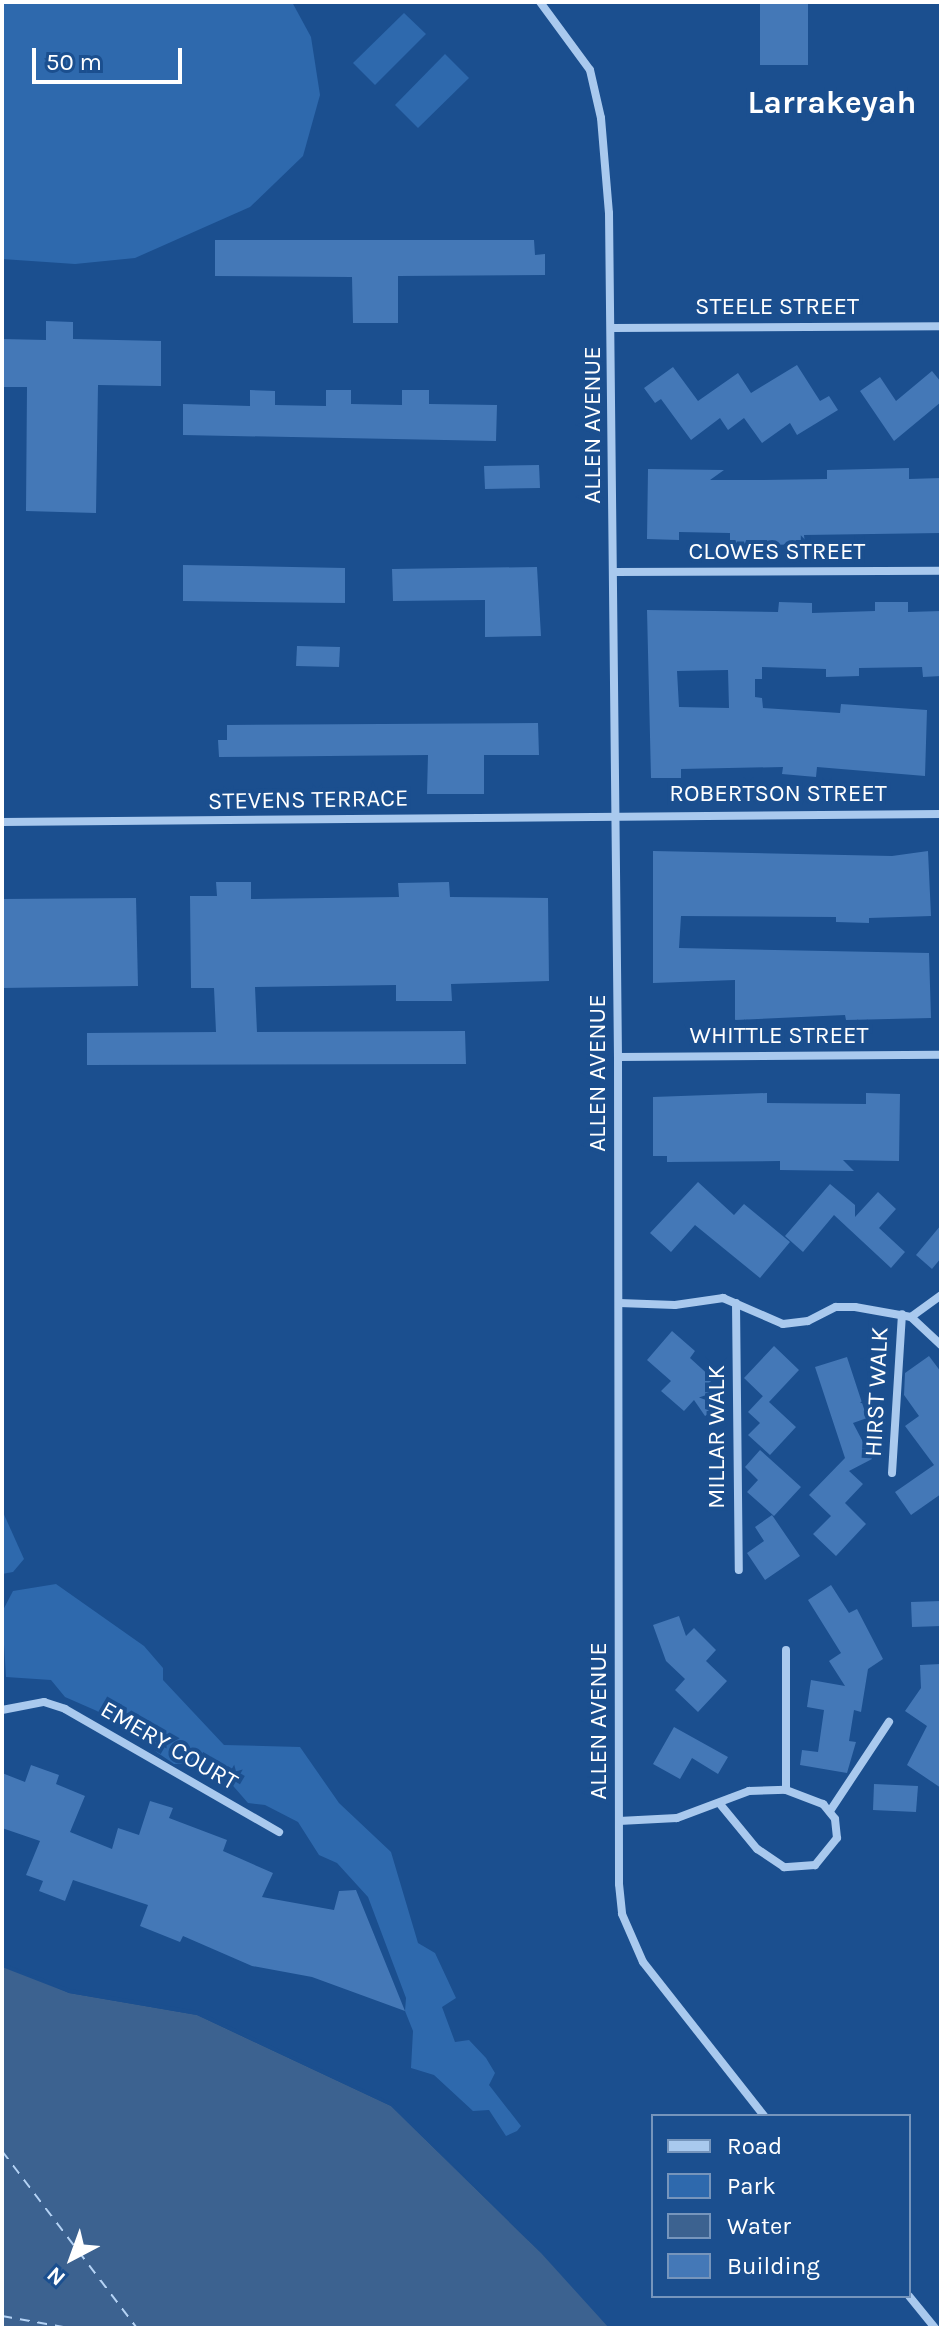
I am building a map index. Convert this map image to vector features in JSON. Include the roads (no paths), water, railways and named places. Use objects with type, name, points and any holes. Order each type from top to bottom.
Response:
[{"type":"street","name":"ALLEN AVENUE","points":[[540,2],[584,58],[597,91],[613,328],[620,1900],[634,1946],[762,2114]]},
{"type":"street","name":"STEELE STREET","points":[[613,328],[941,326]]},
{"type":"street","name":"CLOWES STREET","points":[[613,572],[941,571]]},
{"type":"street","name":"ROBERTSON STREET","points":[[615,815],[941,814]]},
{"type":"street","name":"STEVENS TERRACE","points":[[2,822],[615,815]]},
{"type":"street","name":"WHITTLE STREET","points":[[618,1057],[941,1055]]},
{"type":"street","points":[[907,1316],[941,1295]]},
{"type":"street","points":[[619,1303],[675,1305],[714,1297],[736,1303],[783,1324],[808,1321],[844,1306],[907,1316],[941,1345]]},
{"type":"street","name":"MILLAR WALK","points":[[736,1303],[739,1570]]},
{"type":"street","name":"HIRST WALK","points":[[892,1473],[907,1316]]},
{"type":"street","points":[[786,1650],[786,1790]]},
{"type":"street","name":"EMERY COURT","points":[[2,1710],[36,1703],[65,1709],[279,1832]]},
{"type":"street","points":[[830,1811],[889,1722]]},
{"type":"street","points":[[619,1821],[677,1818],[749,1791],[786,1790],[801,1793],[830,1811],[838,1828],[832,1848],[815,1865],[795,1869],[764,1855],[720,1804]]},
{"type":"street","points":[[911,2298],[935,2328]]},
{"type":"water","points":[[2,1967],[69,1993],[197,2015],[391,2106],[541,2253],[609,2328],[2,2328]]},
{"type":"district","name":"Larrakeyah","points":[[832,103]]}]
